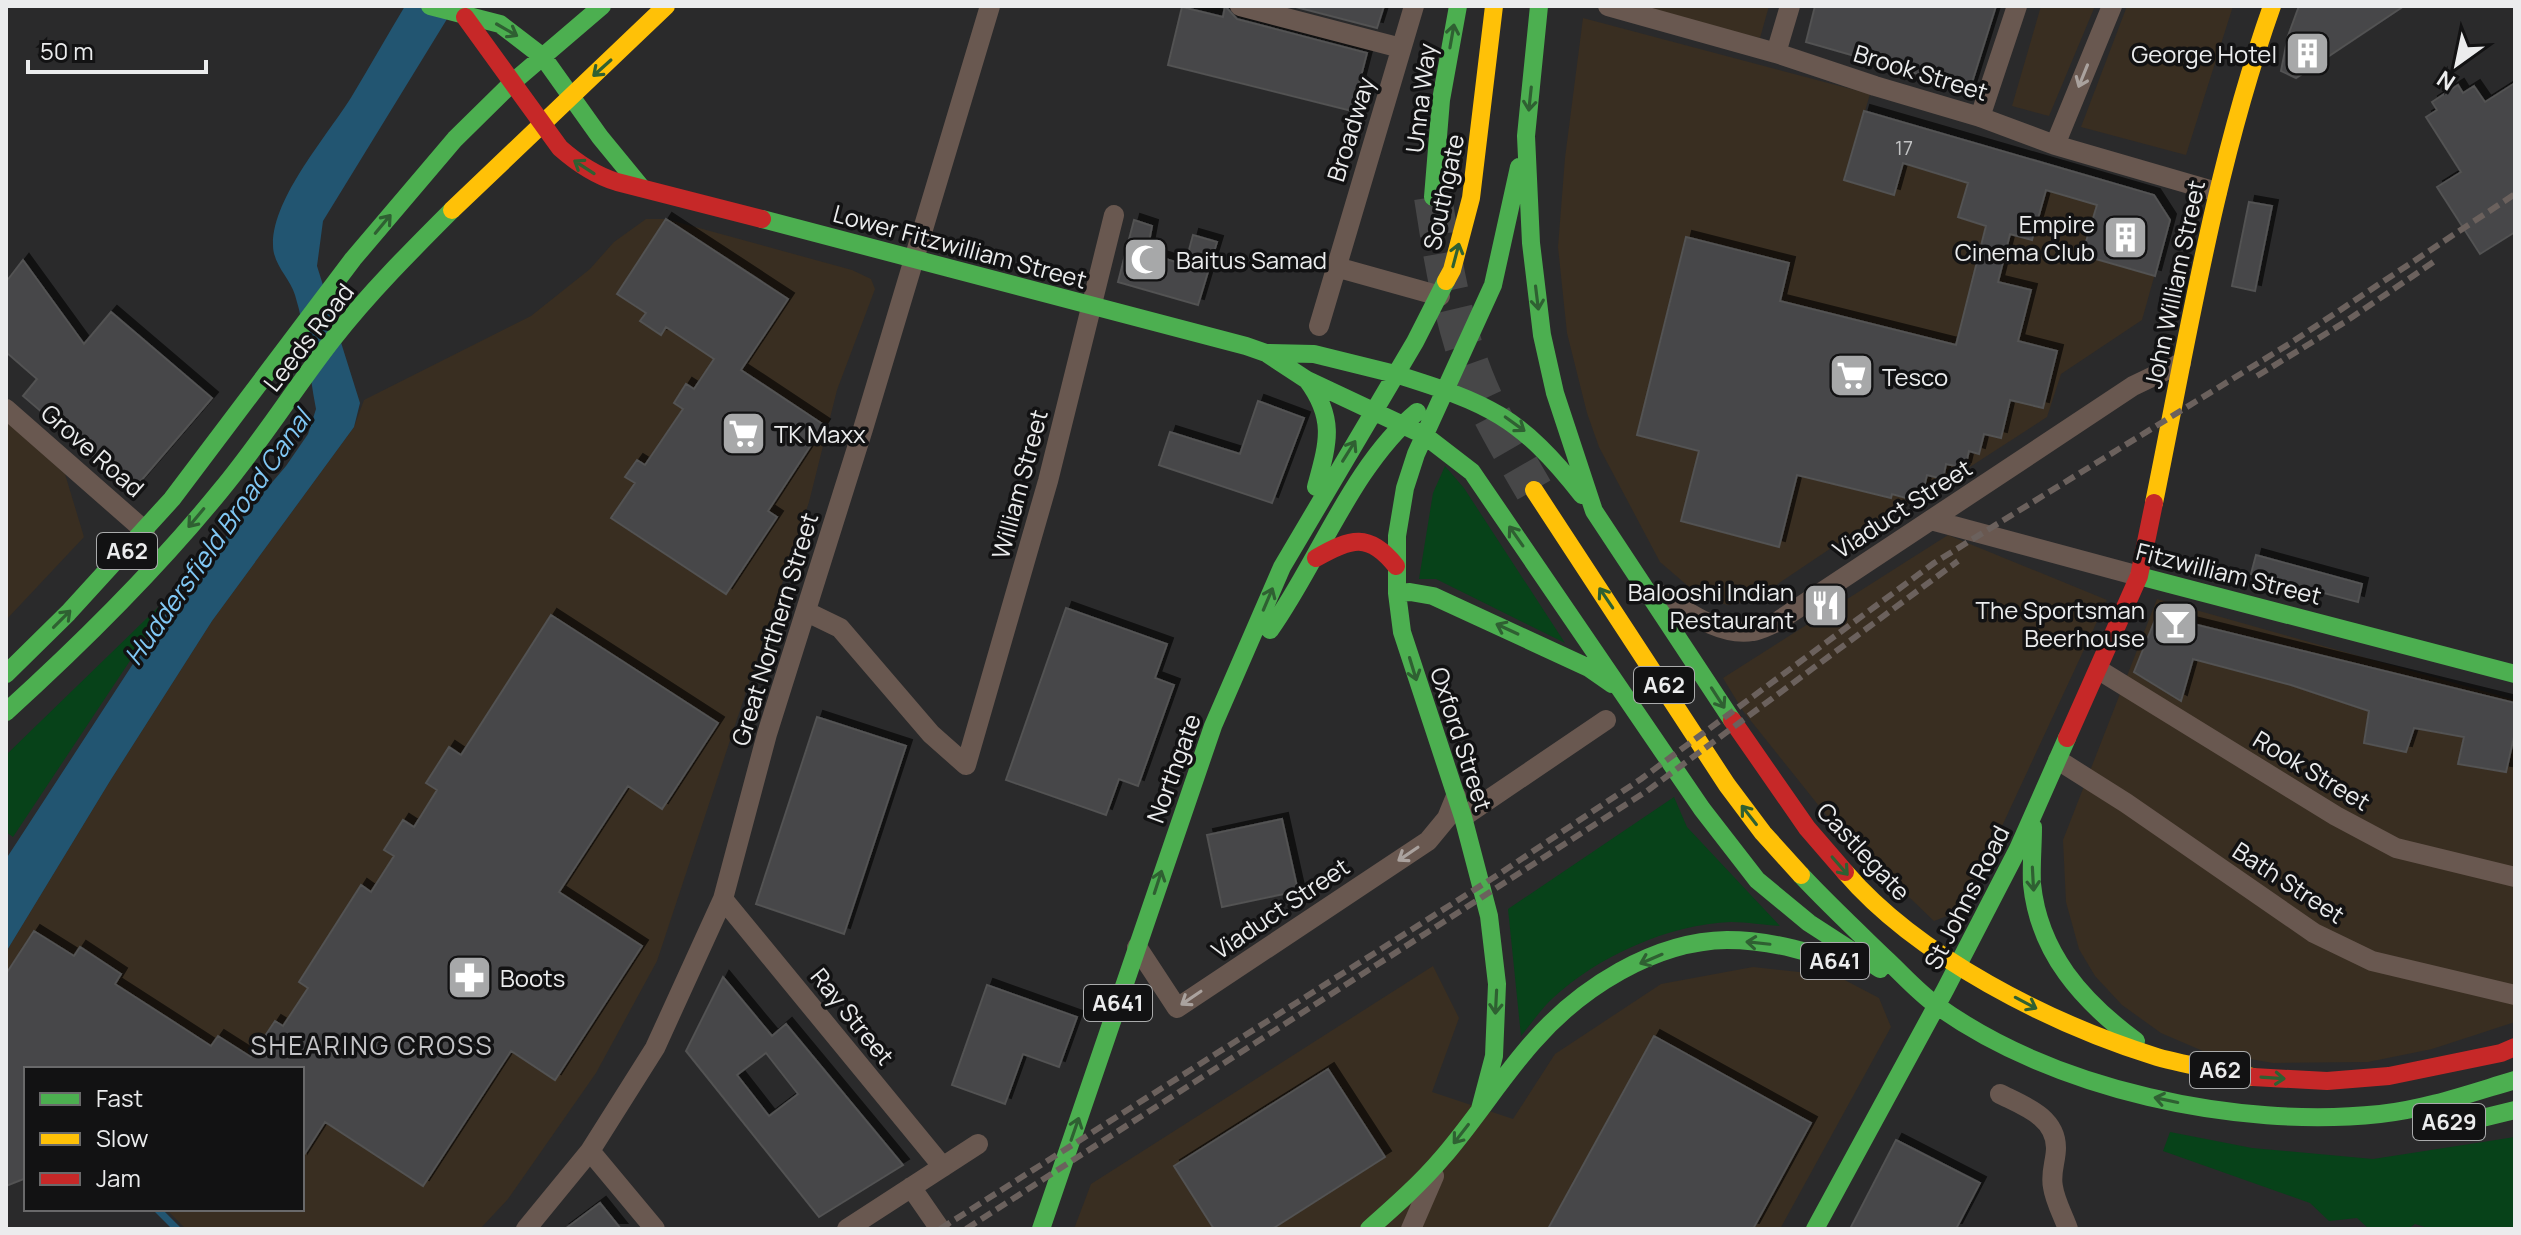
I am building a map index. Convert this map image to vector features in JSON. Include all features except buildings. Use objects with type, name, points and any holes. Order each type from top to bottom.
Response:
[{"type":"main road","points":[[430,6],[500,24],[543,57],[600,137],[641,187]]},
{"type":"main road","name":"Leeds Road","points":[[6,674],[145,531],[236,417],[328,292],[455,139],[512,83],[602,6]]},
{"type":"main road","name":"Leeds Road","points":[[6,712],[77,648],[130,593],[246,458],[345,324],[447,212],[666,6]]},
{"type":"main road","name":"Unna Way","points":[[1433,197],[1441,100],[1458,6]]},
{"type":"main road","name":"Southgate","points":[[1395,374],[1452,270],[1471,198],[1494,6]]},
{"type":"main road","name":"A62","points":[[1445,390],[1493,285],[1526,136],[1539,6]]},
{"type":"main road","name":"John William Street","points":[[2139,576],[2217,192],[2245,83],[2272,6]]},
{"type":"main road","name":"Lower Fitzwilliam Street","points":[[465,17],[560,148],[577,163],[608,182],[641,187],[1266,353],[1314,354],[1395,374]]},
{"type":"main road","name":"A62","points":[[1526,136],[1531,243],[1542,335],[1559,409],[1594,511]]},
{"type":"main road","name":"Lower Fitzwilliam Street","points":[[1266,353],[1307,380],[1375,412]]},
{"type":"main road","name":"Castlegate","points":[[1395,374],[1491,408],[1529,434],[1554,458],[1594,511],[1758,760],[1807,828],[1863,893],[1912,935],[1959,965],[2057,1019],[2158,1057],[2253,1077],[2327,1081],[2402,1074],[2501,1053],[2515,1047]]},
{"type":"main road","name":"Northgate","points":[[1041,1229],[1208,739],[1282,567],[1395,374]]},
{"type":"main road","points":[[1307,380],[1322,401],[1330,423],[1309,518]]},
{"type":"main road","name":"A641","points":[[1233,682],[1293,597],[1365,469],[1401,424],[1445,390]]},
{"type":"main road","name":"Oxford Street","points":[[1445,390],[1424,435],[1405,488],[1397,536],[1397,593],[1402,632],[1463,817],[1489,916],[1497,984],[1494,1056],[1480,1109]]},
{"type":"main road","name":"A62","points":[[1375,412],[1424,435],[1472,472],[1702,809],[1757,880],[1809,923],[1936,1005],[2002,1042],[2069,1072],[2119,1090],[2217,1110],[2283,1117],[2333,1118],[2383,1114],[2515,1080]]},
{"type":"main road","name":"A62","points":[[1534,490],[1744,810],[1798,876],[1936,1005]]},
{"type":"main road","points":[[1316,558],[1340,545],[1360,539],[1384,548],[1396,566]]},
{"type":"main road","name":"St Johns Road","points":[[1815,1229],[1959,965],[2033,817],[2139,576]]},
{"type":"main road","name":"Fitzwilliam Street","points":[[2139,576],[2515,674]]},
{"type":"main road","points":[[1397,593],[1433,596],[1589,668],[1624,693]]},
{"type":"main road","points":[[2033,817],[2033,887],[2044,939],[2066,976],[2095,1008],[2158,1057]]},
{"type":"main road","name":"A641","points":[[1369,1229],[1442,1158],[1549,1025],[1596,986],[1654,956],[1707,941],[1763,943],[1805,951],[1861,970],[1936,1005]]},
{"type":"main road","name":"A629","points":[[2383,1114],[2438,1122],[2470,1121],[2515,1110]]},
{"type":"street","name":"Great Northern Street","points":[[526,1229],[590,1151],[655,1048],[723,899],[767,734],[807,612],[990,6]]},
{"type":"street","points":[[1240,6],[1401,48]]},
{"type":"street","name":"Broadway","points":[[1319,326],[1414,6]]},
{"type":"street","name":"Brook Street","points":[[1608,6],[1776,53],[1980,117],[2055,145],[2217,192]]},
{"type":"street","points":[[1776,53],[1790,6]]},
{"type":"street","points":[[1980,117],[2017,6]]},
{"type":"street","points":[[2055,145],[2112,6]]},
{"type":"street","name":"William Street","points":[[807,612],[840,628],[931,734],[966,765],[1048,481],[1114,215]]},
{"type":"street","points":[[1336,267],[1440,296]]},
{"type":"street","name":"Viaduct Street","points":[[1645,586],[1711,624],[1733,631],[1753,631],[1777,622],[2133,386],[2181,363]]},
{"type":"street","name":"Grove Road","points":[[6,409],[145,531]]},
{"type":"street","name":"Fitzwilliam Street","points":[[1931,520],[2139,576]]},
{"type":"street","name":"Rook Street","points":[[2099,670],[2336,816],[2396,848],[2515,877]]},
{"type":"street","points":[[1463,817],[1606,720]]},
{"type":"street","name":"Bath Street","points":[[2058,760],[2126,803],[2314,933],[2372,961],[2515,995]]},
{"type":"street","name":"Viaduct Street","points":[[1137,947],[1177,1008],[1428,841],[1447,818],[1456,796]]},
{"type":"street","name":"Ray Street","points":[[723,899],[943,1167]]},
{"type":"street","points":[[2000,1094],[2039,1115],[2048,1122],[2055,1135],[2053,1187],[2068,1229]]},
{"type":"street","points":[[847,1229],[978,1144]]},
{"type":"street","points":[[590,1151],[655,1229]]},
{"type":"street","points":[[1411,1229],[1442,1158]]},
{"type":"street","points":[[911,1187],[940,1229]]},
{"type":"shaded area","points":[[1630,6],[1769,6],[1760,38]]},
{"type":"shaded area","points":[[2041,6],[2095,6],[2049,116],[2012,106]]},
{"type":"shaded area","points":[[2127,6],[2233,6],[2186,155],[2081,127]]},
{"type":"shaded area","points":[[1583,18],[1870,94],[1865,111],[2154,195],[2170,220],[2142,320],[2061,374],[2047,417],[1928,494],[1858,530],[1754,600],[1728,605],[1714,601],[1688,586],[1660,562],[1599,447],[1567,333],[1558,247],[1565,158]]},
{"type":"shaded area","points":[[646,219],[666,219],[852,270],[871,279],[875,289],[837,390],[809,502],[657,961],[596,1073],[508,1199],[480,1229],[186,1229],[168,1211],[304,1211],[304,1067],[24,1067],[24,1070],[6,1081],[6,952],[212,621],[354,427],[364,400],[531,316],[590,269],[614,242]]},
{"type":"shaded area","points":[[6,421],[65,474],[84,537],[6,620]]},
{"type":"shaded area","points":[[1948,535],[2107,600],[1963,910],[1934,921],[1835,826],[1743,711],[1723,678]]},
{"type":"shaded area","points":[[2157,599],[2515,700],[2515,1022],[2432,1049],[2368,1062],[2273,1063],[2203,1051],[2161,1033],[2122,1005],[2095,976],[2079,949],[2066,902],[2063,840]]},
{"type":"shaded area","points":[[1433,966],[1459,1018],[1432,1092],[1513,1119],[1555,1054],[1661,984],[1753,967],[1837,976],[1879,998],[1891,1027],[1780,1229],[1074,1229],[1091,1184]]},
{"type":"green space","points":[[1445,466],[1464,488],[1565,643],[1436,579],[1419,579],[1433,493]]},
{"type":"green space","points":[[179,587],[13,837],[6,832],[6,755]]},
{"type":"green space","points":[[1674,797],[1687,827],[1780,926],[1737,922],[1707,924],[1635,945],[1571,983],[1549,1002],[1521,1036],[1508,909]]},
{"type":"green space","points":[[2170,1132],[2252,1148],[2373,1159],[2515,1137],[2515,1229],[2431,1229],[2415,1224],[2408,1229],[2369,1229],[2357,1218],[2329,1221],[2310,1203],[2163,1151]]},
{"type":"water","points":[[405,6],[455,6],[323,221],[317,266],[360,403],[354,427],[212,621],[6,952],[6,859],[183,587],[286,466],[308,434],[316,409],[307,352],[295,295],[274,252],[275,227],[291,187],[352,96]]},
{"type":"waterway","points":[[159,1211],[177,1229]]},
{"type":"tunnel","points":[[1433,197],[1450,294],[1470,365],[1491,414],[1534,490]]},
{"type":"railway","points":[[940,1229],[1496,876],[1641,779],[1934,563],[2289,344],[2515,194]]},
{"type":"railway","points":[[2257,376],[2435,261]]},
{"type":"railway","points":[[966,1229],[1647,791],[1958,561]]},
{"type":"traffic: fast","points":[[430,6],[500,24],[543,57],[600,137],[641,187]]},
{"type":"traffic: fast","points":[[6,674],[68,613],[172,499],[353,259],[455,139],[512,83],[602,6]]},
{"type":"traffic: fast","points":[[1433,197],[1441,100],[1458,6]]},
{"type":"traffic: fast","points":[[1539,6],[1526,136],[1531,243],[1542,335],[1555,393],[1594,511],[1732,720]]},
{"type":"traffic: fast","points":[[1480,1109],[1494,1056],[1497,984],[1489,916],[1463,817],[1402,632],[1397,593],[1397,536],[1405,488],[1416,454],[1493,285],[1519,167]]},
{"type":"traffic: fast","points":[[6,712],[90,633],[171,549],[236,472],[347,322],[452,210]]},
{"type":"traffic: fast","points":[[762,219],[1246,346],[1266,353],[1307,380],[1375,412]]},
{"type":"traffic: fast","points":[[1041,1229],[1213,726],[1282,567],[1415,342],[1446,281]]},
{"type":"traffic: fast","points":[[1266,353],[1314,354],[1395,374]]},
{"type":"traffic: fast","points":[[1395,374],[1455,394],[1500,416],[1540,447],[1582,495]]},
{"type":"traffic: fast","points":[[1307,380],[1326,419],[1326,444],[1316,487]]},
{"type":"traffic: fast","points":[[1375,412],[1424,435],[1472,472],[1702,809],[1757,880],[1809,923],[1880,969]]},
{"type":"traffic: fast","points":[[1270,630],[1355,487],[1394,434],[1417,412]]},
{"type":"traffic: fast","points":[[2139,576],[2515,674]]},
{"type":"traffic: fast","points":[[1397,593],[1433,596],[1589,668],[1612,684]]},
{"type":"traffic: fast","points":[[1815,1229],[2018,849],[2067,738]]},
{"type":"traffic: fast","points":[[2033,827],[2032,884],[2036,909],[2054,953],[2081,992],[2136,1041]]},
{"type":"traffic: fast","points":[[1801,875],[1936,1005],[1983,1035],[2035,1060],[2091,1081],[2208,1109],[2325,1117],[2380,1114],[2414,1108],[2515,1080]]},
{"type":"traffic: fast","points":[[1369,1229],[1435,1167],[1521,1056],[1552,1022],[1573,1003],[1620,971],[1672,949],[1727,940],[1793,948],[1857,969]]},
{"type":"traffic: fast","points":[[2425,1120],[2470,1121],[2515,1110]]},
{"type":"traffic: slow","points":[[452,210],[666,6]]},
{"type":"traffic: slow","points":[[1446,281],[1452,270],[1471,198],[1494,6]]},
{"type":"traffic: slow","points":[[2154,503],[2219,190],[2234,128],[2272,6]]},
{"type":"traffic: slow","points":[[1534,490],[1727,785],[1763,833],[1801,875]]},
{"type":"traffic: slow","points":[[1845,872],[1875,903],[1910,932],[1948,959],[2031,1006],[2074,1026],[2157,1057],[2253,1077]]},
{"type":"traffic: jam","points":[[465,17],[560,148],[579,164],[617,182],[762,219]]},
{"type":"traffic: jam","points":[[2067,738],[2139,576],[2154,503]]},
{"type":"traffic: jam","points":[[1316,558],[1339,546],[1359,542],[1377,548],[1396,566]]},
{"type":"traffic: jam","points":[[1732,720],[1807,828],[1845,872]]},
{"type":"traffic: jam","points":[[2253,1077],[2327,1081],[2389,1076],[2501,1053],[2515,1047]]},
{"type":"place","name":"George Hotel","points":[[2308,53]]},
{"type":"place","name":"Empire Cinema Club","points":[[2126,237]]},
{"type":"place","name":"Baitus Samad","points":[[1145,259]]},
{"type":"place","name":"Tesco","points":[[1851,376]]},
{"type":"place","name":"TK Maxx","points":[[743,433]]},
{"type":"place","name":"Balooshi Indian Restaurant","points":[[1825,605]]},
{"type":"place","name":"The Sportsman Beerhouse","points":[[2176,623]]},
{"type":"place","name":"Boots","points":[[469,977]]},
{"type":"district","name":"SHEARING CROSS","points":[[372,1045]]},
{"type":"water label","name":"Huddersfield Broad Canal","points":[[217,537]]}]
